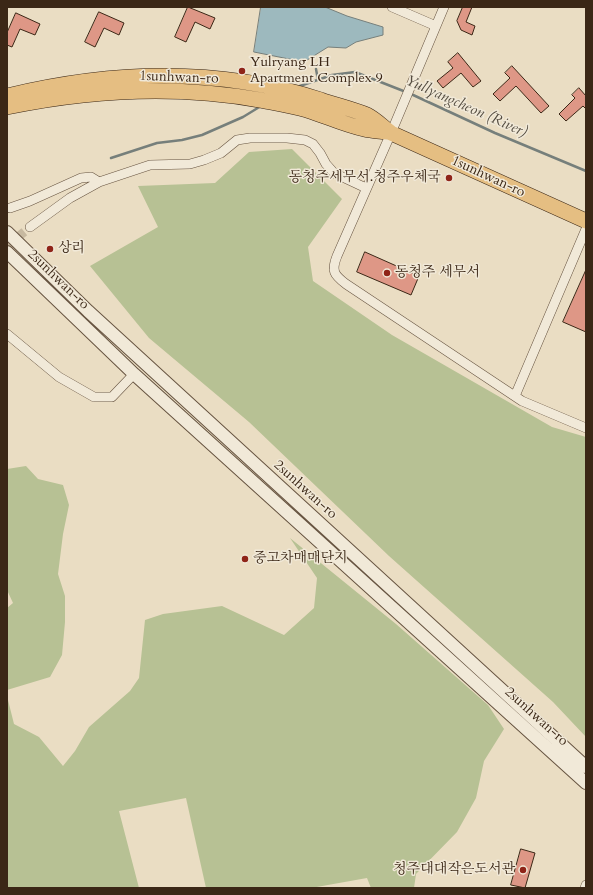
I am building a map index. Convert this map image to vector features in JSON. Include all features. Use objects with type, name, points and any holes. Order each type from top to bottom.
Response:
[{"type":"main road","name":"1sunhwan-ro","points":[[7,96],[30,90],[98,79],[140,76],[204,77],[247,82],[275,88],[367,115],[391,132],[586,221]]},
{"type":"main road","points":[[7,90],[30,90]]},
{"type":"main road","name":"1sunhwan-ro","points":[[7,107],[42,101],[113,93],[146,91],[204,93],[250,98],[306,110],[363,129],[391,132]]},
{"type":"main road","points":[[7,119],[42,101]]},
{"type":"street","points":[[392,7],[436,26]]},
{"type":"street","points":[[444,7],[333,265],[334,270],[337,277],[522,401],[586,428]]},
{"type":"street","points":[[30,227],[70,198],[99,182],[150,165],[190,164],[204,160],[221,153],[237,140],[250,138],[287,138],[305,140],[312,144],[320,153],[326,164],[334,173],[366,188]]},
{"type":"street","points":[[10,208],[30,201],[81,178],[91,177],[99,182]]},
{"type":"street","points":[[515,396],[586,229]]},
{"type":"street","name":"2sunhwan-ro","points":[[7,232],[88,311],[586,767]]},
{"type":"street","name":"2sunhwan-ro","points":[[7,252],[134,374],[586,783]]},
{"type":"street","points":[[7,334],[59,377],[94,397],[112,397],[134,374]]},
{"type":"green space","points":[[292,149],[342,199],[308,247],[313,281],[392,335],[552,427],[586,437],[586,737],[553,702],[389,556],[249,422],[149,338],[90,266],[158,227],[138,186],[215,183],[249,152]]},
{"type":"green space","points":[[26,466],[38,479],[63,485],[69,505],[63,534],[58,574],[65,596],[65,622],[62,655],[50,677],[7,690],[7,608],[13,603],[7,590],[7,469]]},
{"type":"green space","points":[[290,538],[396,624],[488,705],[504,729],[484,761],[476,798],[457,832],[416,874],[414,888],[371,888],[367,878],[311,888],[206,888],[186,798],[119,811],[139,888],[7,888],[7,696],[14,724],[39,737],[63,766],[75,751],[89,727],[130,691],[139,678],[145,620],[163,614],[222,606],[284,635],[314,608],[317,578]]},
{"type":"water","points":[[261,7],[325,7],[347,16],[383,27],[383,35],[356,42],[346,48],[328,47],[304,62],[254,52]]},
{"type":"building","points":[[188,7],[215,18],[210,29],[195,22],[186,42],[175,37]]},
{"type":"building","points":[[463,7],[472,7],[466,22],[475,26],[472,35],[461,30],[457,21]]},
{"type":"building","points":[[99,12],[124,23],[119,35],[104,28],[95,47],[85,42]]},
{"type":"building","points":[[16,13],[40,24],[35,35],[20,29],[12,47],[7,45],[7,33]]},
{"type":"building","points":[[458,53],[481,81],[473,87],[461,73],[443,88],[437,81],[453,68],[448,62]]},
{"type":"building","points":[[512,66],[549,106],[541,113],[516,86],[500,101],[493,94],[510,78],[505,73]]},
{"type":"building","points":[[579,88],[586,96],[586,109],[583,106],[566,121],[559,114],[575,98],[572,95]]},
{"type":"building","points":[[365,252],[419,276],[411,295],[357,272]]},
{"type":"building","points":[[586,270],[586,332],[563,322]]},
{"type":"building","points":[[521,849],[535,853],[525,888],[511,885]]},
{"type":"waterway","points":[[316,69],[318,80]]},
{"type":"waterway","name":"Yullyangcheon (River)","points":[[297,87],[332,75],[355,72],[406,92]]},
{"type":"waterway","name":"Yullyangcheon (River)","points":[[411,94],[495,133],[586,171]]},
{"type":"waterway","name":"Yullyangcheon (River)","points":[[111,158],[157,143],[182,140],[202,135],[243,117],[261,106]]},
{"type":"tunnel","points":[[7,246],[30,227]]},
{"type":"place","name":"Yulryang LH Apartment Complex 9","points":[[242,71]]},
{"type":"place","name":"동청주세무서.청주우체국","points":[[449,178]]},
{"type":"place","name":"상리","points":[[50,249]]},
{"type":"place","name":"동청주 세무서","points":[[387,273]]},
{"type":"place","name":"중고차매매단지","points":[[245,559]]},
{"type":"place","name":"청주대대작은도서관","points":[[523,870]]}]
